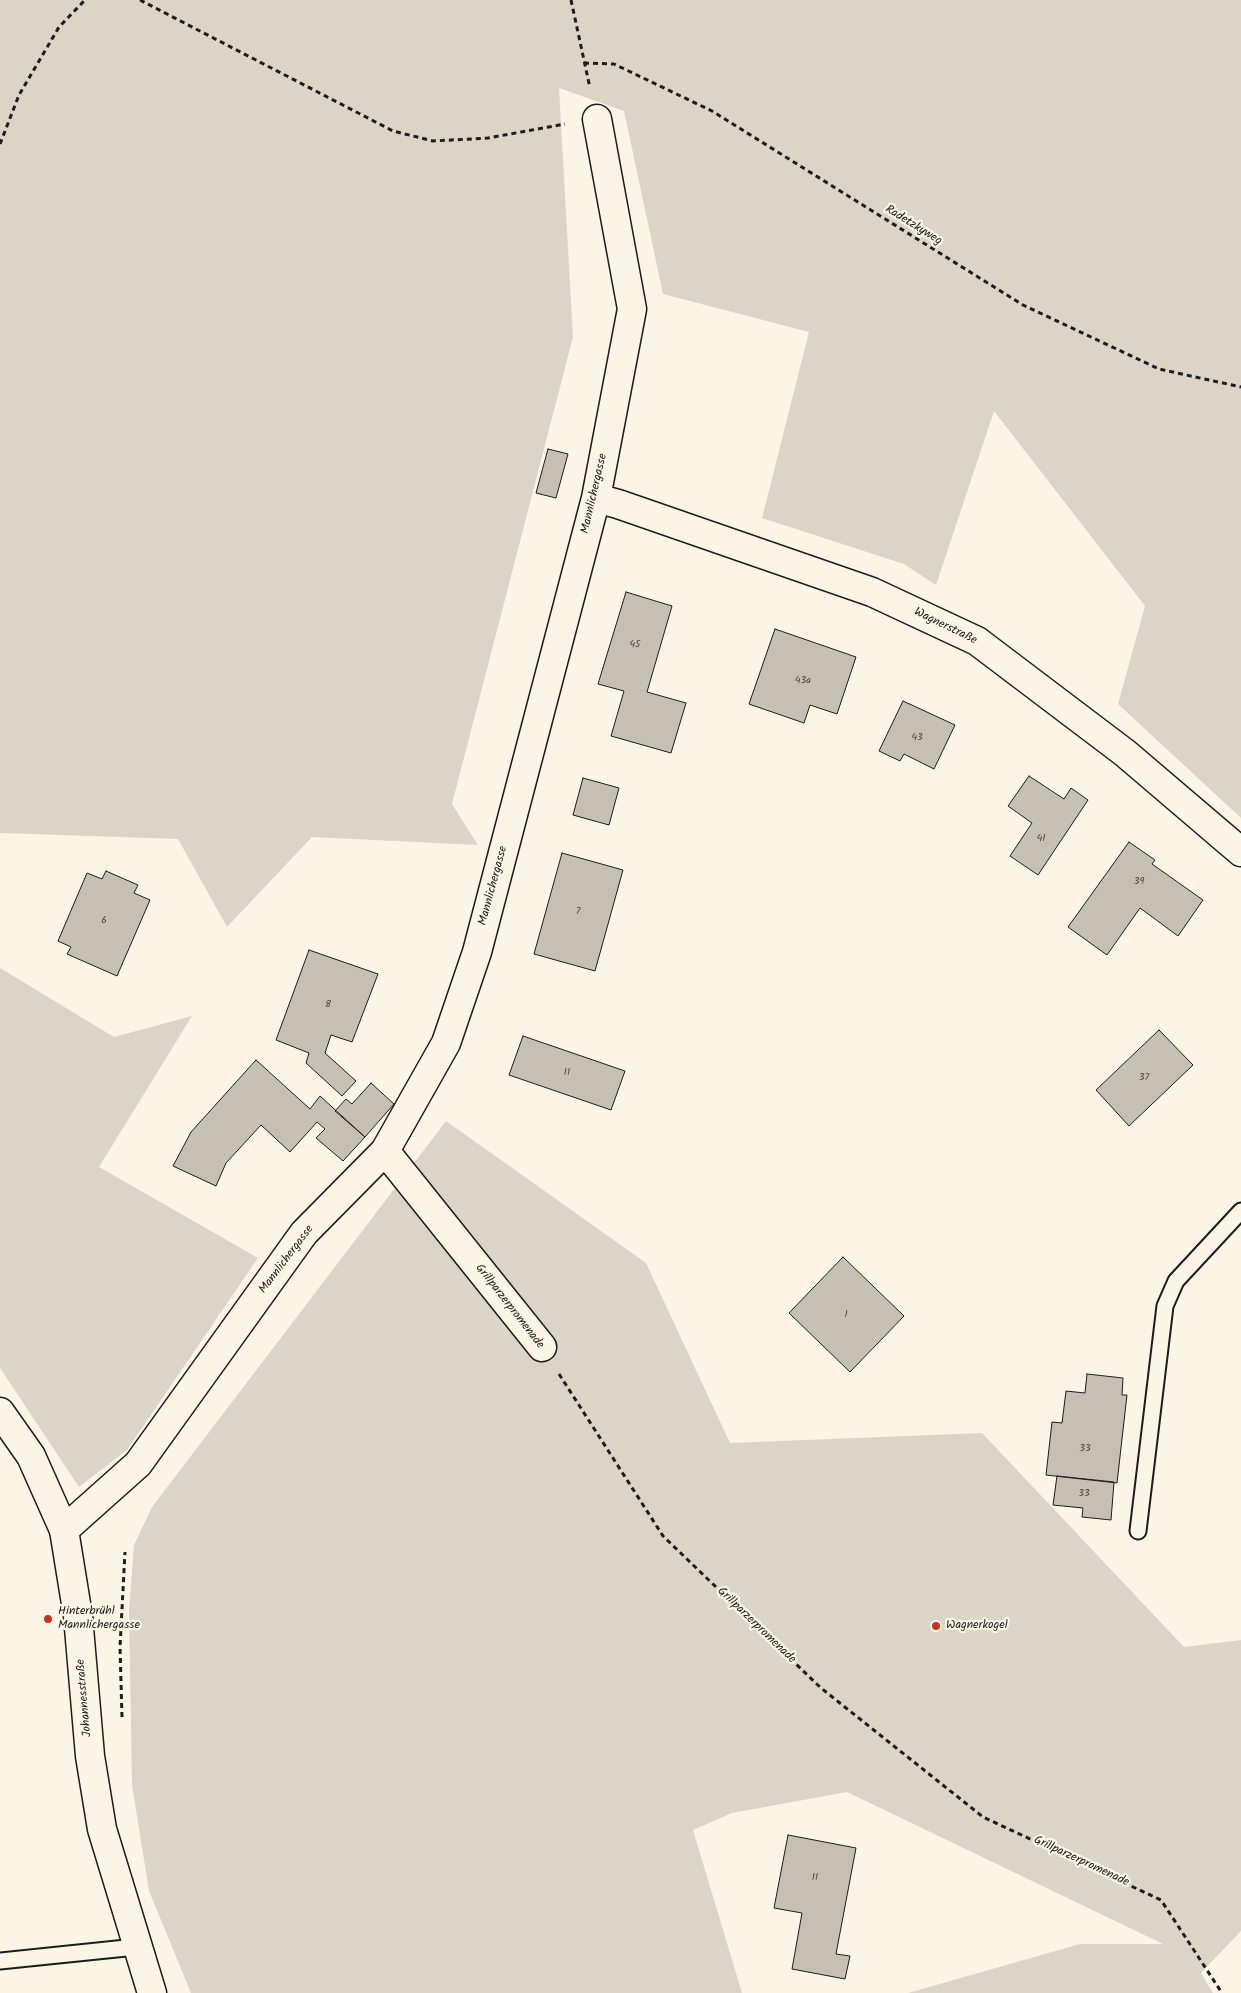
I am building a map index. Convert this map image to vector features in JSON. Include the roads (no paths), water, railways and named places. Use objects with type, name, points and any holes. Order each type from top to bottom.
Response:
[{"type":"street","name":"Mannlichergasse","points":[[64,1530],[138,1464],[304,1233],[385,1151],[446,1043],[477,952],[596,498],[632,309],[597,119]]},
{"type":"street","name":"Wagnerstraße","points":[[596,498],[872,592],[977,641],[1125,753],[1241,852]]},
{"type":"street","name":"Grillparzerpromenade","points":[[385,1151],[542,1347]]},
{"type":"street","name":"Johannesstraße","points":[[0,1412],[31,1456],[64,1530],[78,1616],[90,1756],[102,1829],[136,1947],[152,1993]]},
{"type":"lane","points":[[1138,1531],[1165,1306],[1176,1281],[1241,1211]]},
{"type":"lane","points":[[0,1961],[136,1947]]},
{"type":"place","name":"Hinterbrühl Mannlichergasse","points":[[48,1619]]},
{"type":"place","name":"Wagnerkogel","points":[[936,1626]]}]
